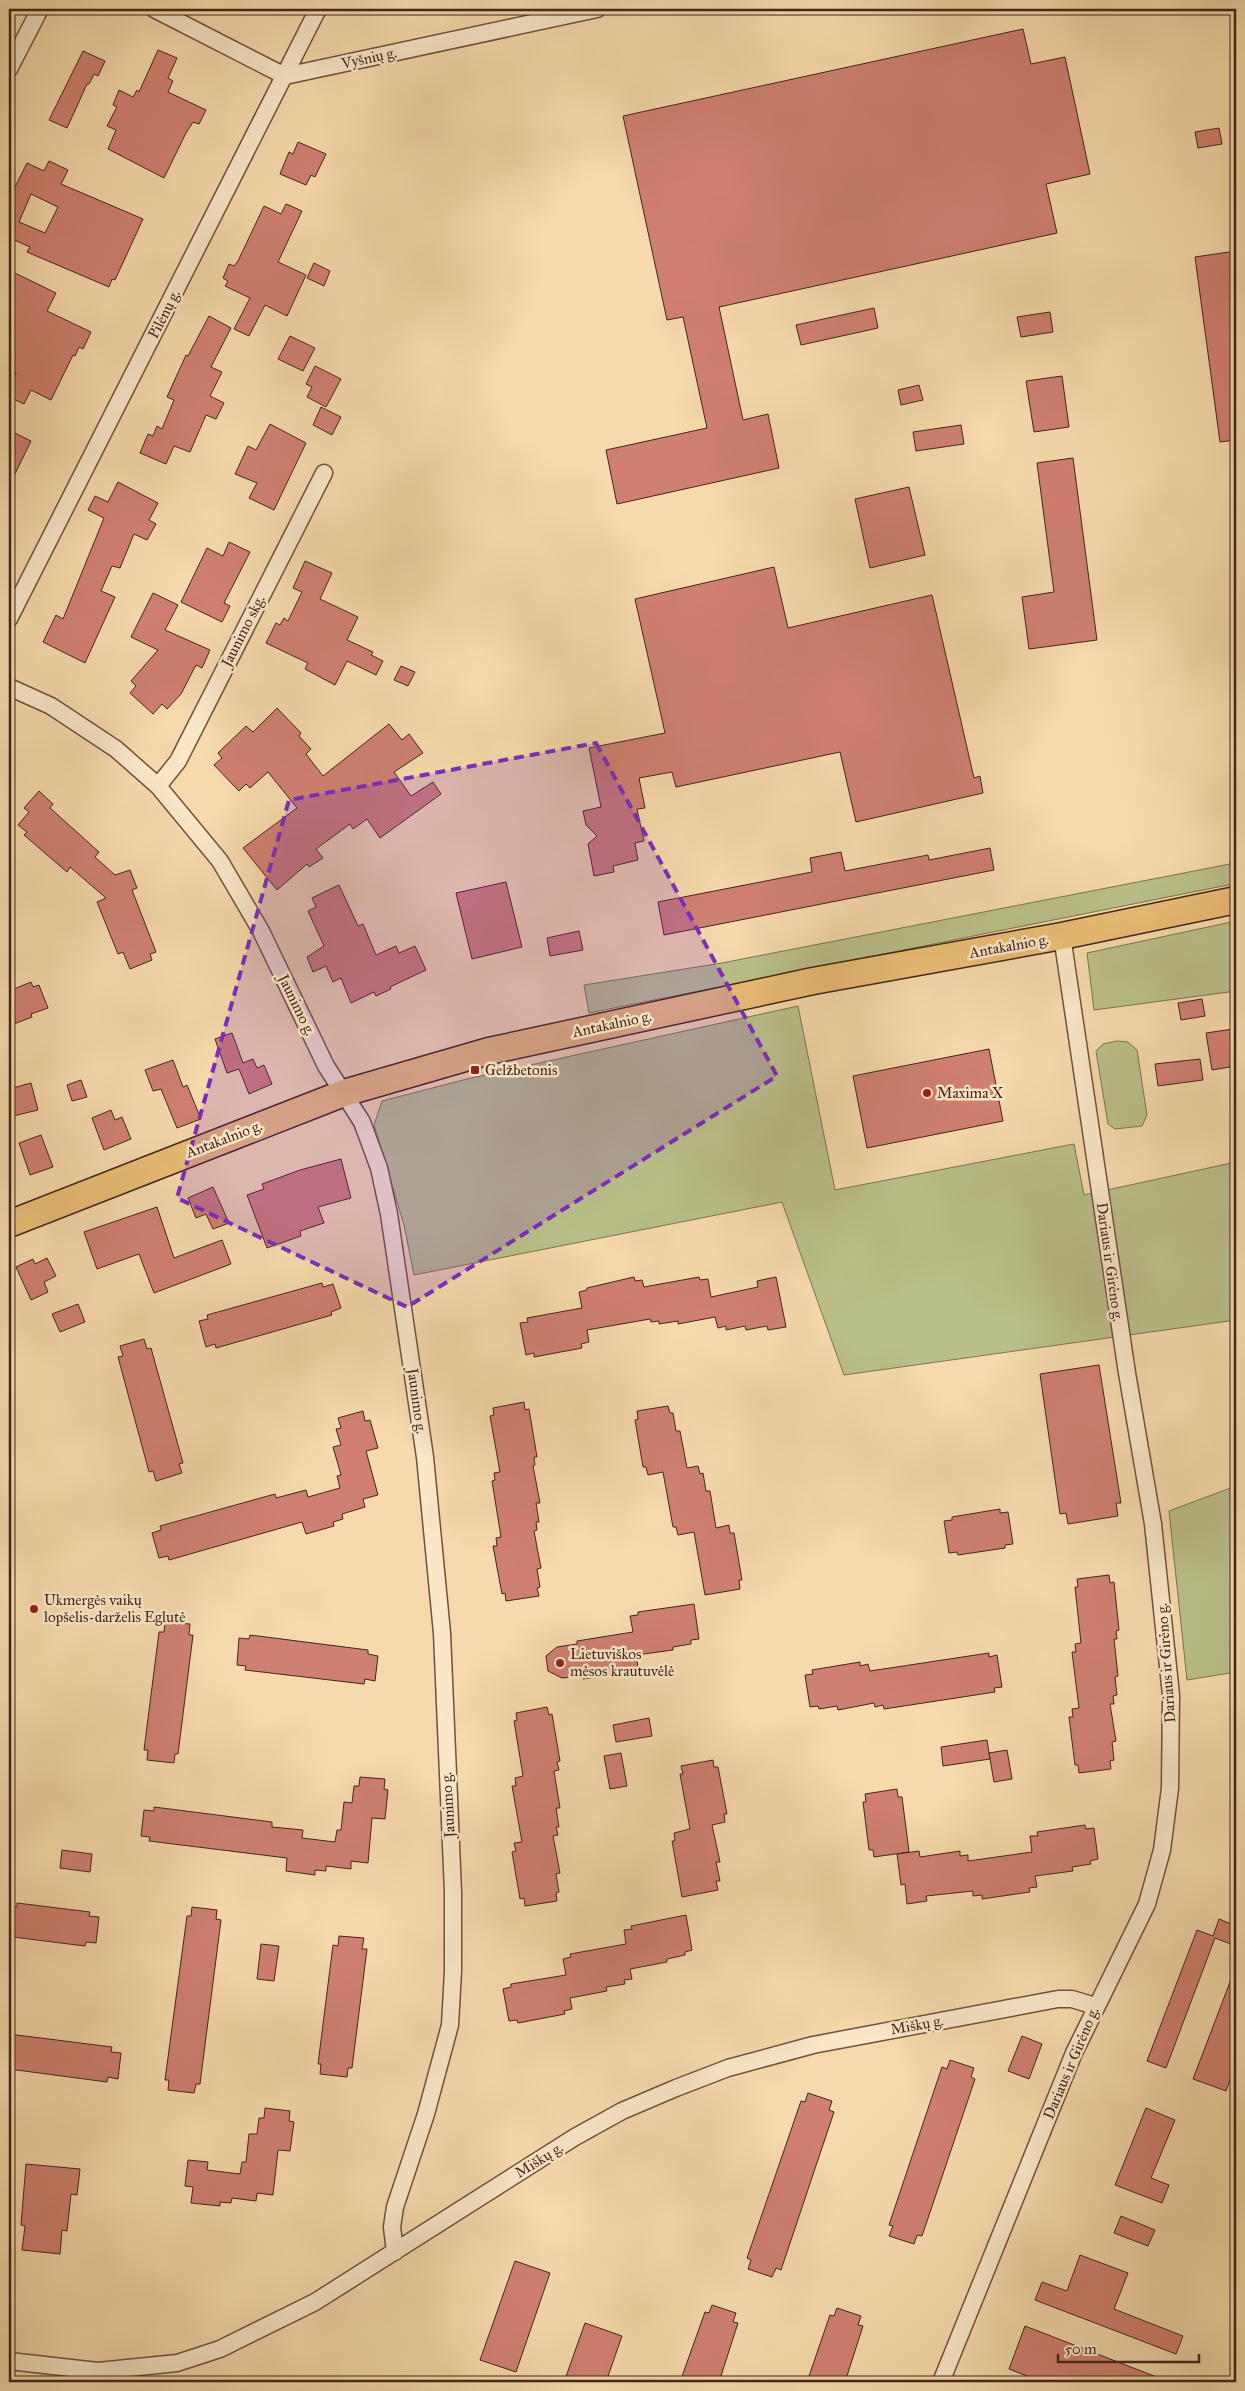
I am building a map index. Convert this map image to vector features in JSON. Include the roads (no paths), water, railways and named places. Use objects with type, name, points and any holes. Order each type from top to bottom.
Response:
[{"type":"main road","name":"Antakalnio g.","points":[[9,1224],[344,1093],[507,1046],[814,981],[1062,936],[1236,900]]},
{"type":"street","points":[[9,69],[40,9]]},
{"type":"street","points":[[154,9],[285,76]]},
{"type":"street","name":"Pilėnų g.","points":[[9,619],[318,9]]},
{"type":"street","name":"Vyšnių g.","points":[[285,76],[597,9]]},
{"type":"street","name":"Jaunimo skg.","points":[[158,786],[178,760],[324,473]]},
{"type":"street","name":"Jaunimo g.","points":[[9,686],[51,706],[116,749],[158,786],[220,861],[248,906],[326,1066],[362,1122],[379,1168],[390,1214],[425,1457],[442,1633],[452,1892],[453,1972],[450,2025],[426,2114],[395,2207],[392,2227],[395,2252]]},
{"type":"street","name":"Dariaus ir Girėno g.","points":[[941,2382],[1095,2006],[1147,1904],[1162,1850],[1170,1788],[1171,1695],[1153,1524],[1124,1356],[1062,936]]},
{"type":"street","name":"Miškų g.","points":[[9,2361],[98,2372],[177,2363],[220,2349],[315,2302],[575,2137],[622,2111],[728,2068],[814,2045],[1058,1999],[1072,1999],[1095,2006]]},
{"type":"place","name":"Gelžbetonis","points":[[475,1070]]},
{"type":"place","name":"Maxima X","points":[[927,1093]]},
{"type":"place","name":"Ukmergės vaikų lopšelis-darželis Eglutė","points":[[34,1609]]},
{"type":"place","name":"Lietuviškos mėsos krautuvėlė","points":[[560,1663]]}]
